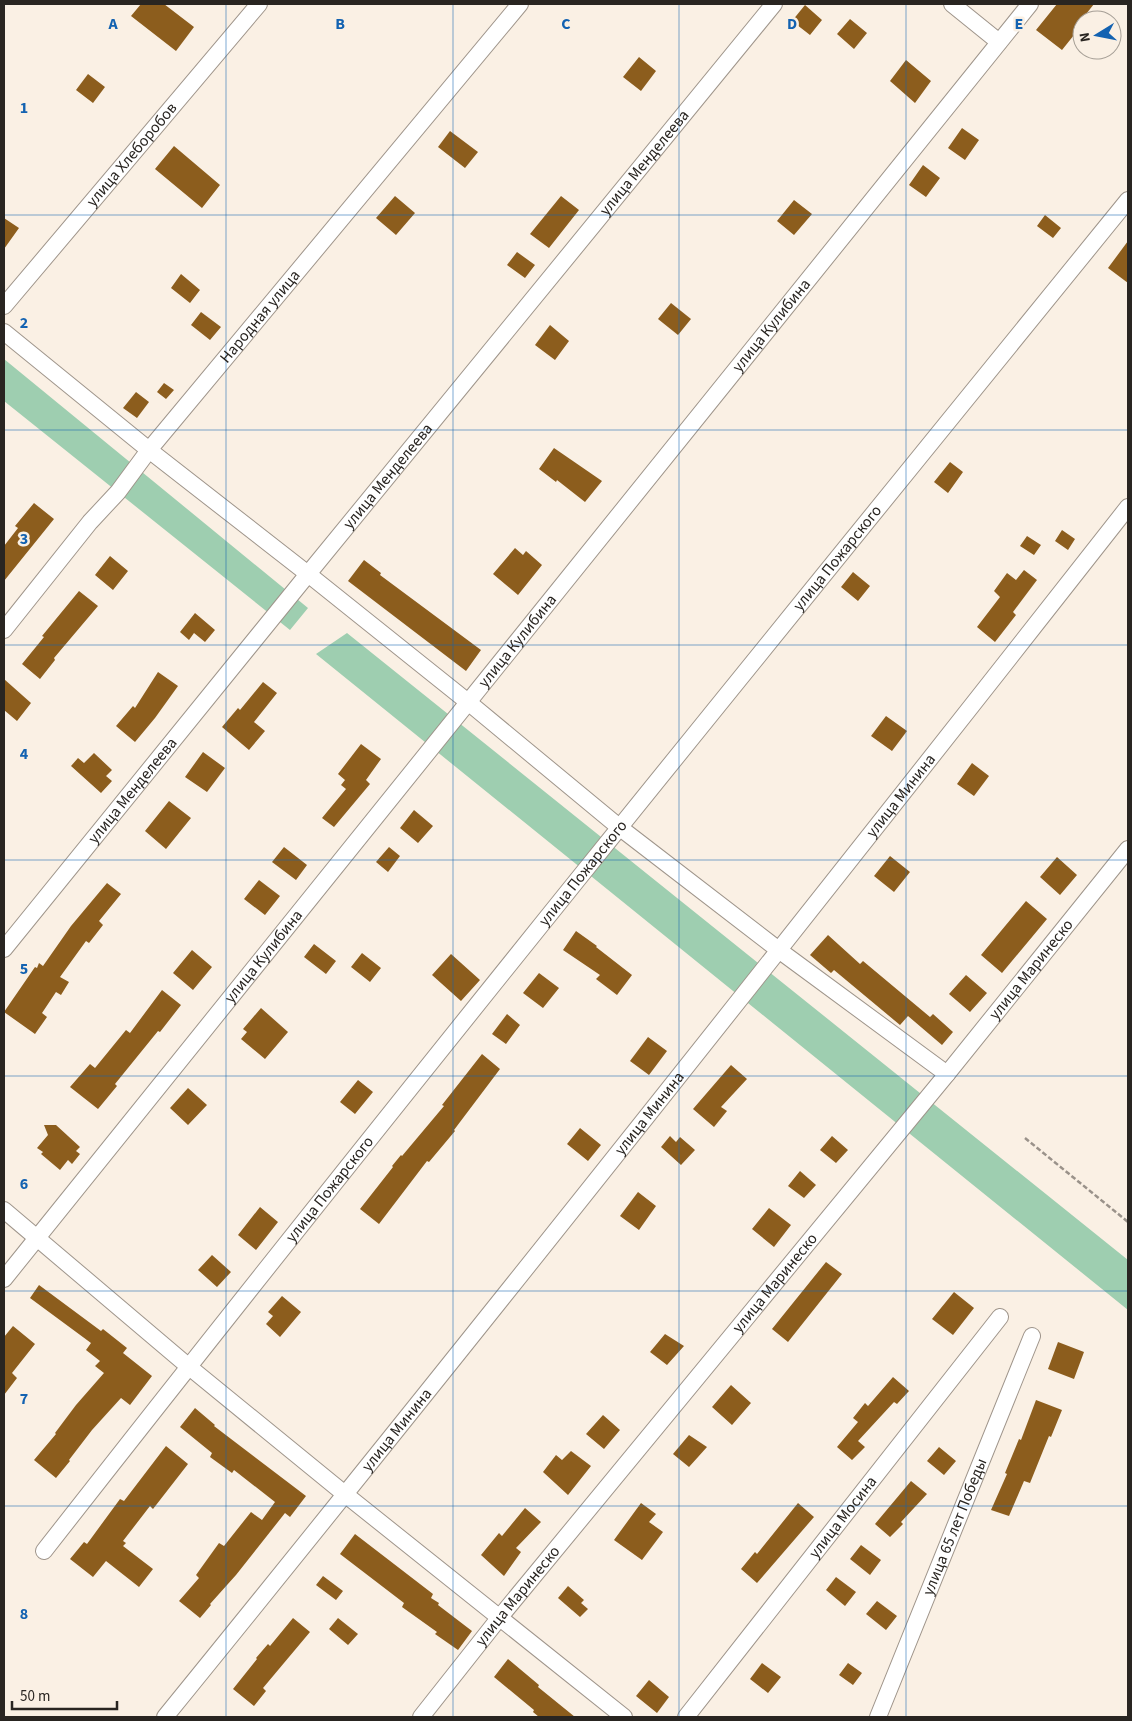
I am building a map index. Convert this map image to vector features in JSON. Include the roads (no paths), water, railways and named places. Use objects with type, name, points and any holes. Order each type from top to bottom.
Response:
[{"type":"street","name":"улица Хлеборобов","points":[[4,306],[259,4]]},
{"type":"street","name":"Народная улица","points":[[4,630],[90,522],[118,492],[149,450],[520,4]]},
{"type":"street","name":"улица Менделеева","points":[[4,949],[774,4]]},
{"type":"street","points":[[952,4],[999,42]]},
{"type":"street","name":"улица Кулибина","points":[[4,1279],[1030,4]]},
{"type":"street","name":"улица Пожарского","points":[[44,1551],[188,1366],[619,827],[1128,200]]},
{"type":"street","points":[[4,332],[149,450],[468,702],[619,827],[780,951],[947,1074]]},
{"type":"street","name":"улица Минина","points":[[165,1717],[346,1495],[780,951],[1128,507]]},
{"type":"street","name":"улица Маринеско","points":[[421,1717],[500,1617],[947,1074],[1128,850]]},
{"type":"street","points":[[4,1210],[188,1366],[624,1717]]},
{"type":"street","name":"улица Мосина","points":[[686,1717],[1000,1317]]},
{"type":"street","name":"улица 65 лет Победы","points":[[878,1717],[1032,1336]]}]
